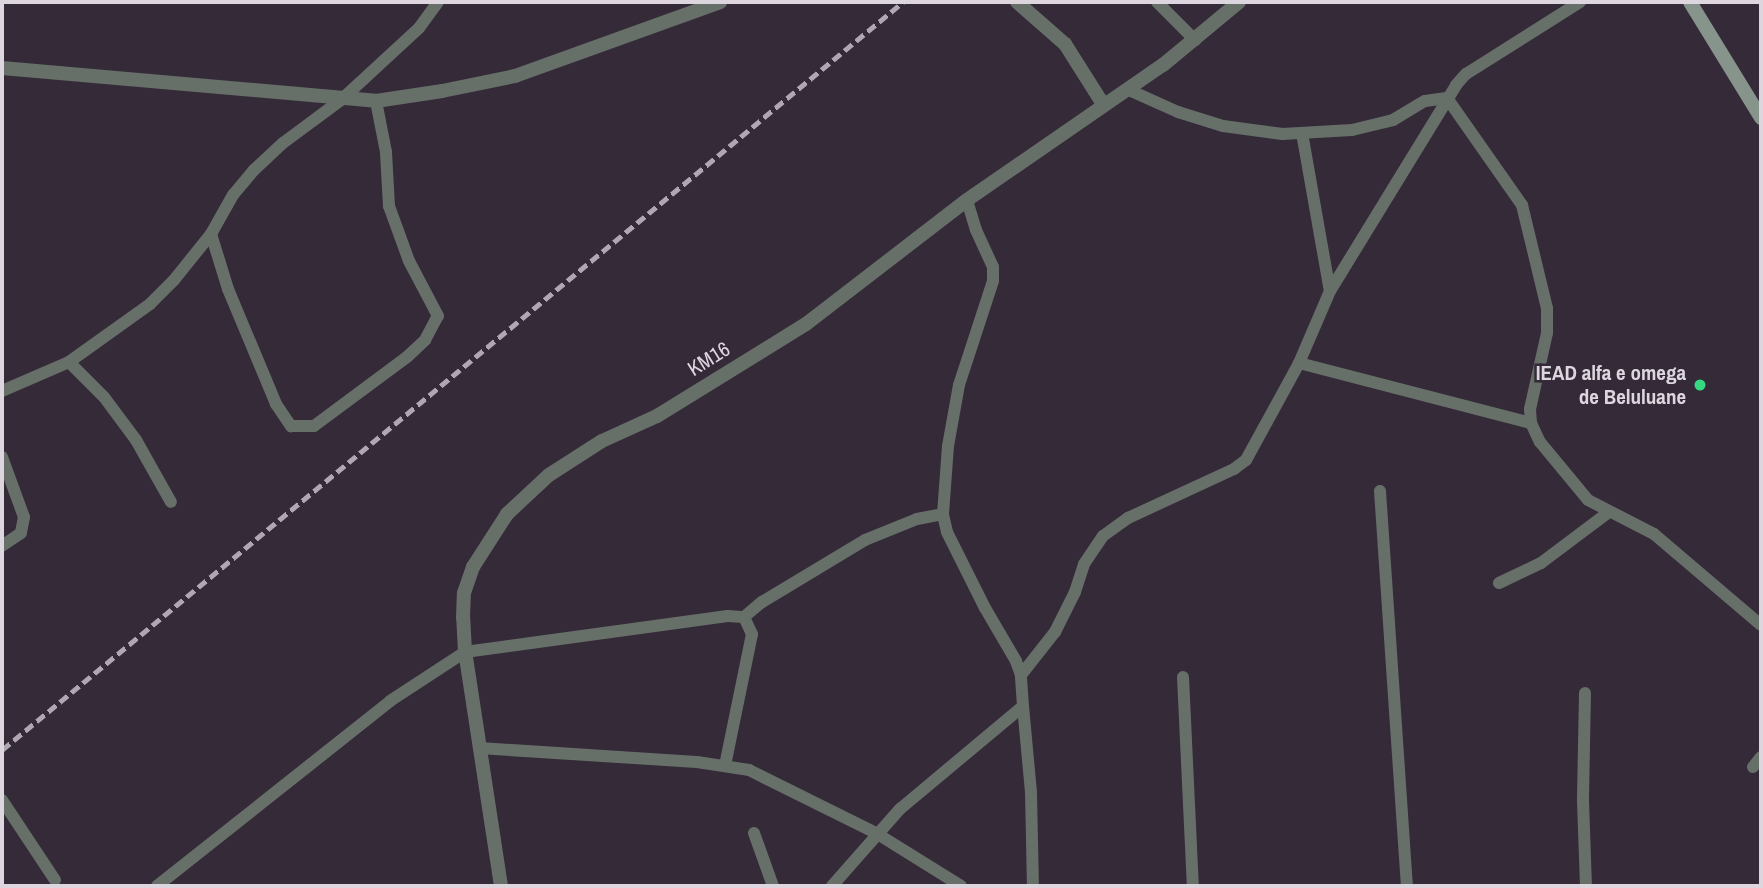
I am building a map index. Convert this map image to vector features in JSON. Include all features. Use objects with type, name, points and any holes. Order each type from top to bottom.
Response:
[{"type":"main road","points":[[1690,2],[1761,118]]},
{"type":"street","points":[[2,391],[68,362],[150,304],[174,280],[211,234],[233,195],[254,170],[283,143],[341,100],[419,28],[438,2]]},
{"type":"street","points":[[2,68],[152,79],[341,100],[376,101],[515,76],[720,2]]},
{"type":"street","points":[[1017,2],[1065,44],[1103,104]]},
{"type":"street","points":[[1157,2],[1195,40]]},
{"type":"street","name":"KM16","points":[[501,886],[465,652],[464,593],[473,567],[490,537],[526,493],[602,441],[657,416],[806,324],[967,200],[1103,104],[1129,90],[1195,40],[1239,2]]},
{"type":"street","points":[[1021,675],[1055,632],[1075,592],[1084,564],[1103,536],[1128,518],[1234,469],[1246,460],[1299,363],[1330,291],[1447,98],[1466,74],[1580,2]]},
{"type":"street","points":[[1129,90],[1178,112],[1223,127],[1282,134],[1352,130],[1392,120],[1425,101],[1447,98]]},
{"type":"street","points":[[1447,98],[1522,205],[1547,308],[1547,333],[1530,409],[1531,423],[1551,457],[1588,500],[1654,534],[1761,625]]},
{"type":"street","points":[[211,234],[228,289],[276,404],[291,426],[314,426],[407,358],[425,340],[438,316],[409,261],[389,206],[386,152],[376,101]]},
{"type":"street","points":[[1302,133],[1330,291]]},
{"type":"street","points":[[967,200],[976,230],[993,267],[993,281],[959,385],[948,446],[943,514],[963,565],[1021,675],[1031,793],[1032,886]]},
{"type":"street","points":[[68,362],[104,397],[128,429],[172,502]]},
{"type":"street","points":[[1299,363],[1531,423]]},
{"type":"street","points":[[2,457],[24,517],[21,533],[2,546]]},
{"type":"street","points":[[1380,491],[1407,886]]},
{"type":"street","points":[[1499,583],[1541,563],[1609,512]]},
{"type":"street","points":[[157,886],[390,701],[465,652],[728,616],[744,617],[762,602],[865,540],[910,522],[943,514]]},
{"type":"street","points":[[725,765],[752,634],[744,617]]},
{"type":"street","points":[[1183,677],[1192,886]]},
{"type":"street","points":[[1585,693],[1583,801],[1586,886]]},
{"type":"street","points":[[832,886],[876,833],[900,809],[1023,706]]},
{"type":"street","points":[[479,748],[725,765],[775,781],[876,833],[961,886]]},
{"type":"street","points":[[2,800],[55,880]]},
{"type":"street","points":[[754,833],[774,886]]},
{"type":"railway","points":[[2,750],[903,2]]},
{"type":"place","name":"IEAD alfa e omega de Beluluane","points":[[1700,385]]}]
